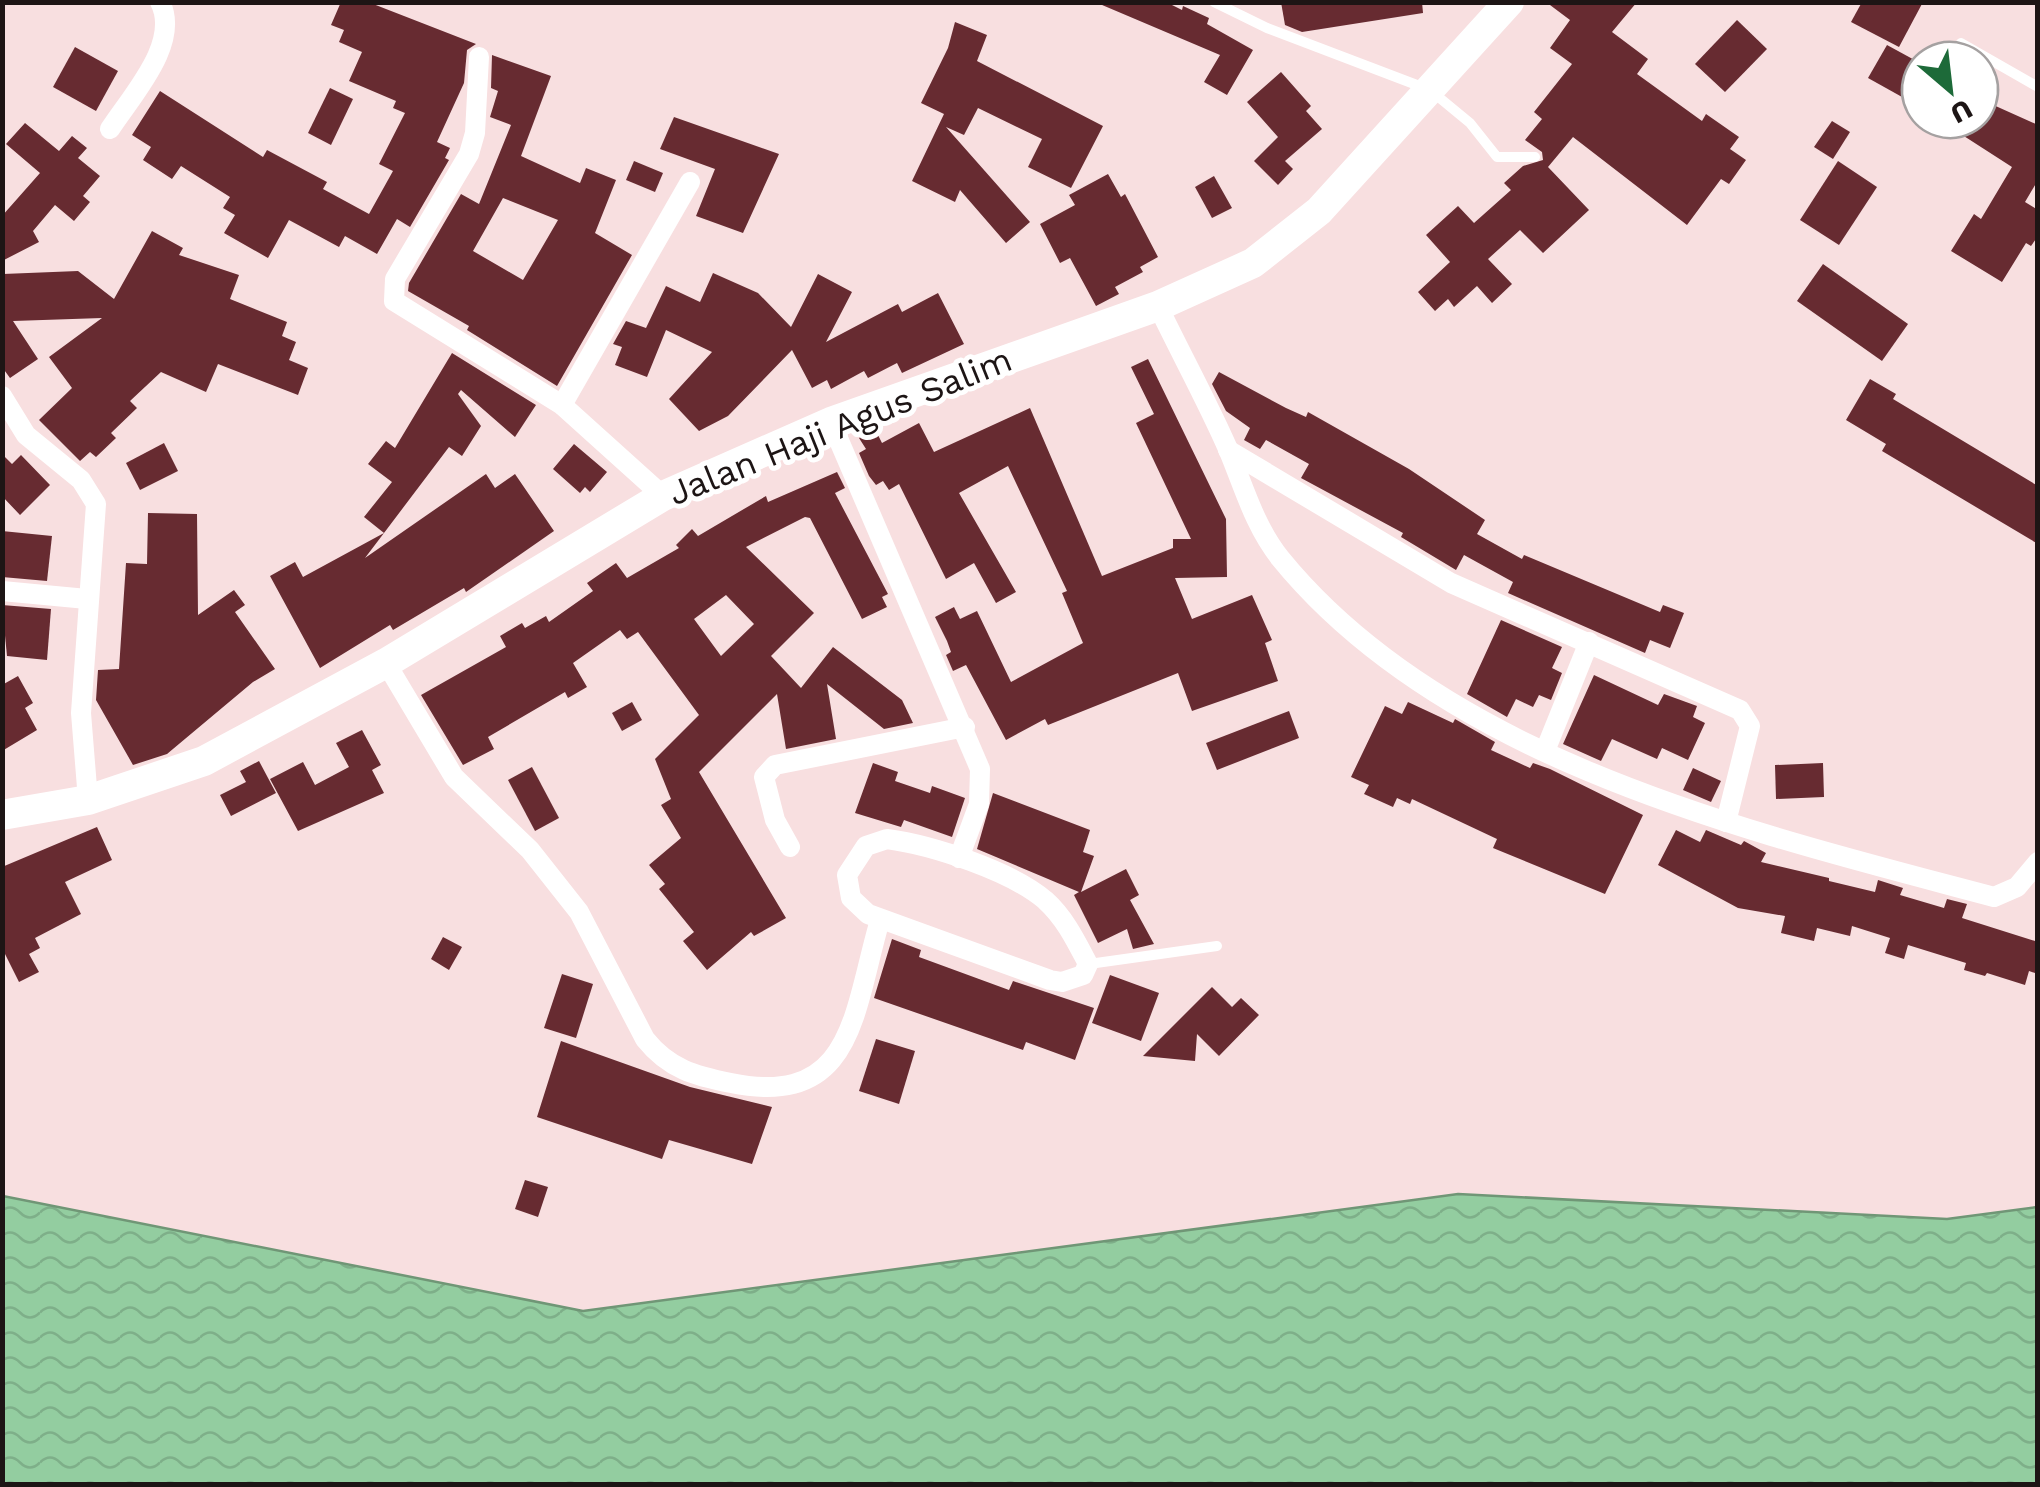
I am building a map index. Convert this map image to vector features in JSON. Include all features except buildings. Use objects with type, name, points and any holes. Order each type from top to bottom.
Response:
[{"type":"main road","name":"Jalan Haji Agus Salim","points":[[2,816],[88,800],[204,762],[386,662],[663,496],[831,422],[1158,306],[1253,264],[1283,244],[1319,211],[1509,2]]},
{"type":"street","points":[[110,129],[160,49],[167,31],[160,2]]},
{"type":"street","points":[[479,57],[476,133],[470,154],[395,280],[394,302],[562,405],[663,496]]},
{"type":"street","points":[[562,405],[690,182]]},
{"type":"street","points":[[1158,306],[1228,450],[1261,530],[1280,558],[1340,617],[1414,676],[1545,751],[1726,822],[1994,896],[2017,888],[2038,862]]},
{"type":"street","points":[[2,396],[26,434],[90,490],[95,522],[80,713],[88,800]]},
{"type":"street","points":[[831,422],[965,727],[981,785],[979,804],[959,858]]},
{"type":"street","points":[[1228,450],[1451,583],[1740,710],[1746,717],[1748,742],[1726,822]]},
{"type":"street","points":[[2,591],[87,599]]},
{"type":"street","points":[[1545,751],[1589,642]]},
{"type":"street","points":[[386,662],[454,777],[556,880],[596,938],[646,1039],[656,1054],[684,1072],[777,1090],[820,1074],[839,1052],[880,920]]},
{"type":"street","points":[[790,848],[765,792],[764,777],[775,765],[965,727]]},
{"type":"street","points":[[878,840],[899,841],[959,858],[1046,900],[1061,916],[1088,964],[1074,980],[1050,980],[880,920],[857,906],[846,884],[850,865],[866,846],[878,840]]},
{"type":"lane","points":[[1214,2],[1267,28],[1430,90],[1470,123],[1497,157],[1535,157]]},
{"type":"lane","points":[[2000,66],[2038,88]]},
{"type":"lane","points":[[1088,964],[1217,946]]},
{"type":"water","points":[[1458,1194],[1947,1219],[2037,1207],[2037,1484],[3,1484],[3,1196],[583,1311]]}]
